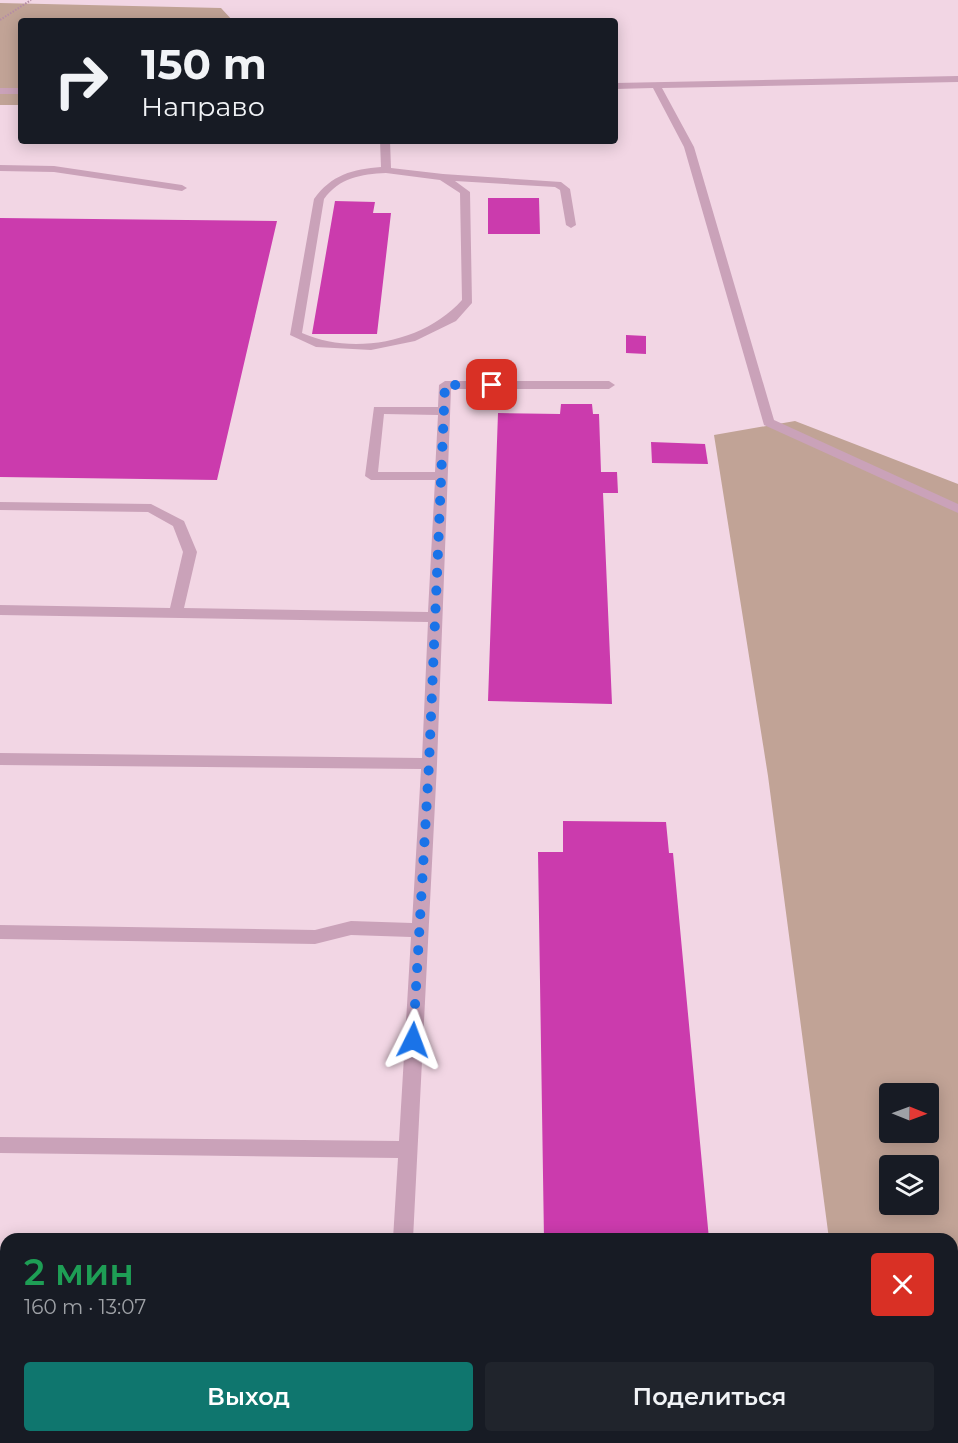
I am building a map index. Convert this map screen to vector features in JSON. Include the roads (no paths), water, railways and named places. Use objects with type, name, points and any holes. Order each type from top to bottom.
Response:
[{"type":"lane","points":[[618,86],[958,79]]},
{"type":"lane","points":[[657,86],[689,147],[768,422],[958,509]]},
{"type":"lane","points":[[0,91],[18,91]]},
{"type":"lane","points":[[385,144],[386,170]]},
{"type":"lane","points":[[0,168],[54,169],[182,188]]},
{"type":"lane","points":[[443,177],[465,192],[468,301],[452,320],[411,339],[371,347],[316,344],[296,335],[320,199],[327,185],[344,177],[367,171],[386,170],[443,177],[557,184],[565,189],[571,225]]},
{"type":"lane","points":[[403,1233],[429,764],[445,385],[609,385]]},
{"type":"lane","points":[[441,476],[371,476],[378,410],[444,411]]},
{"type":"lane","points":[[0,506],[151,508],[179,524],[190,552],[176,613]]},
{"type":"lane","points":[[0,610],[435,617]]},
{"type":"lane","points":[[0,759],[429,764]]},
{"type":"lane","points":[[0,932],[315,937],[351,928],[420,930]]},
{"type":"lane","points":[[0,1146],[407,1150]]}]
